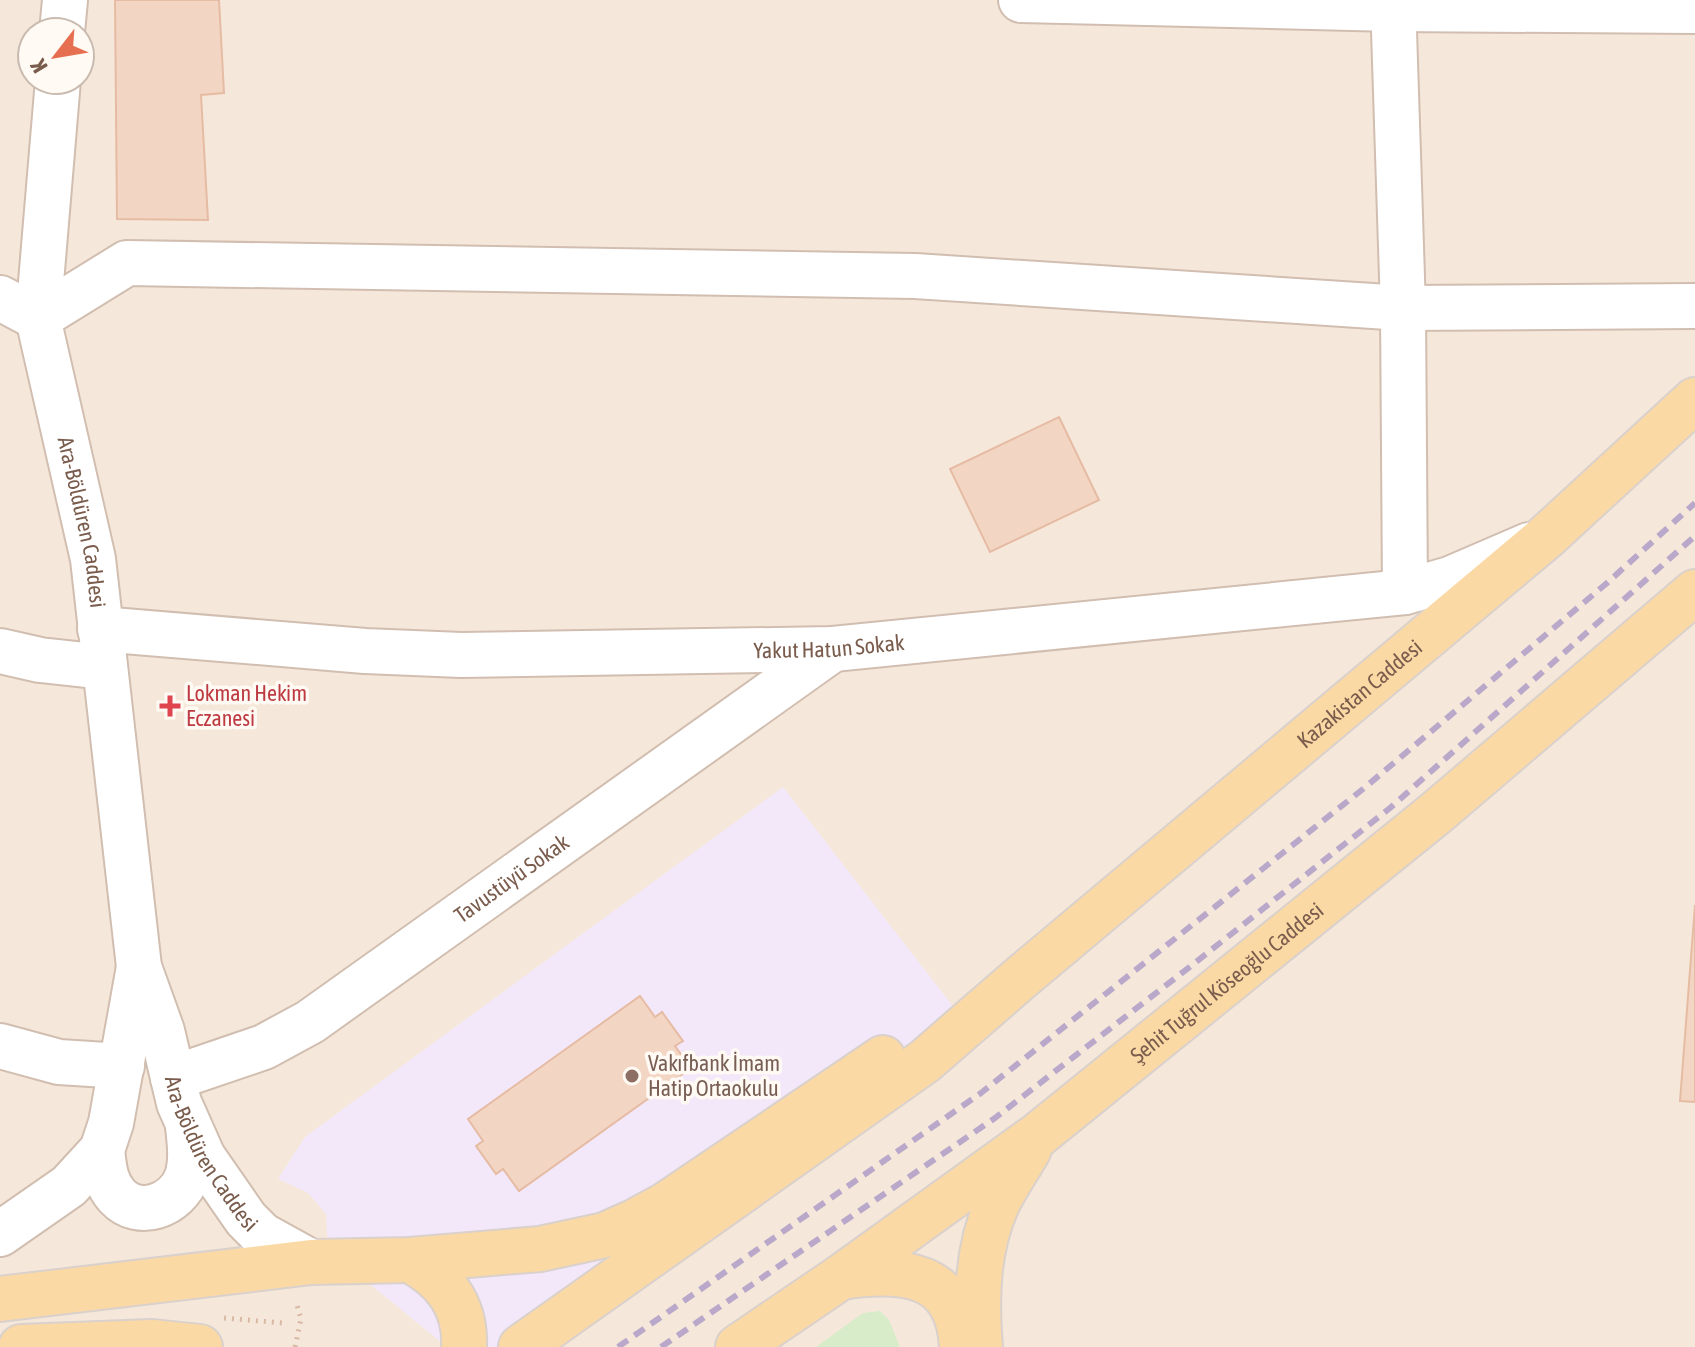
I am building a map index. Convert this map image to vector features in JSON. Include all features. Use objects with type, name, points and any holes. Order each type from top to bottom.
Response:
[{"type":"main road","name":"Kazakistan Caddesi","points":[[1017,981],[1546,537],[1695,400]]},
{"type":"main road","name":"Şehit Tuğrul Köseoğlu Caddesi","points":[[738,1347],[1038,1135],[1436,813],[1695,592]]},
{"type":"main road","points":[[0,1299],[311,1262],[410,1260],[540,1249],[605,1235],[667,1204],[883,1058],[1017,981]]},
{"type":"main road","points":[[521,1347],[880,1095],[958,1034],[1017,981]]},
{"type":"main road","points":[[980,1347],[977,1308],[986,1237],[998,1204],[1038,1135]]},
{"type":"main road","points":[[410,1260],[429,1270],[452,1294],[463,1319],[464,1347]]},
{"type":"main road","points":[[841,1277],[900,1273],[912,1275],[936,1288],[953,1307],[962,1347]]},
{"type":"main road","points":[[21,1347],[152,1342],[200,1347]]},
{"type":"street","points":[[1021,0],[1695,11]]},
{"type":"street","points":[[1393,5],[1403,308],[1405,592]]},
{"type":"street","name":"Ara-Böldüren Caddesi","points":[[57,96],[38,318],[93,559],[139,967],[153,1000],[188,1127],[203,1157],[246,1219],[262,1235],[311,1262]]},
{"type":"street","points":[[0,298],[38,318],[127,263],[915,276],[1403,308],[1695,306]]},
{"type":"street","name":"Yakut Hatun Sokak","points":[[0,651],[40,660],[102,648],[461,655],[833,649],[1405,592],[1450,579],[1546,537]]},
{"type":"street","name":"Tavustüyü Sokak","points":[[173,1078],[264,1047],[310,1022],[833,649]]},
{"type":"street","name":"Ara-Böldüren Caddesi","points":[[0,1234],[69,1186],[102,1150],[111,1123],[139,967]]},
{"type":"street","points":[[0,1046],[59,1062],[122,1066]]},
{"type":"street","points":[[102,1150],[107,1179],[118,1198],[140,1209],[150,1208],[171,1199],[186,1179],[190,1146],[188,1127]]},
{"type":"shaded area","points":[[0,0],[1695,0],[1695,1347],[0,1347]]},
{"type":"shaded area","name":"Vakıfbank İmam Hatip Ortaokulu","points":[[783,787],[959,1014],[501,1347],[447,1347],[328,1250],[326,1214],[308,1193],[278,1179],[305,1137]]},
{"type":"green space","points":[[880,1311],[889,1320],[900,1347],[816,1347],[863,1313]]},
{"type":"building","points":[[115,0],[219,0],[224,93],[201,95],[208,220],[117,219]]},
{"type":"building","points":[[1059,417],[1099,500],[990,552],[950,469]]},
{"type":"building","points":[[1695,905],[1695,1102],[1680,1101]]},
{"type":"building","points":[[640,996],[655,1017],[662,1012],[683,1041],[675,1046],[691,1068],[519,1191],[503,1169],[496,1174],[476,1146],[483,1141],[468,1119]]},
{"type":"railway","points":[[618,1347],[981,1093],[1363,789],[1607,583],[1695,503]]},
{"type":"railway","points":[[661,1347],[995,1118],[1196,962],[1390,808],[1695,536]]},
{"type":"place","name":"Lokman Hekim Eczanesi","points":[[170,706]]},
{"type":"place","name":"Vakıfbank İmam Hatip Ortaokulu","points":[[632,1076]]}]
